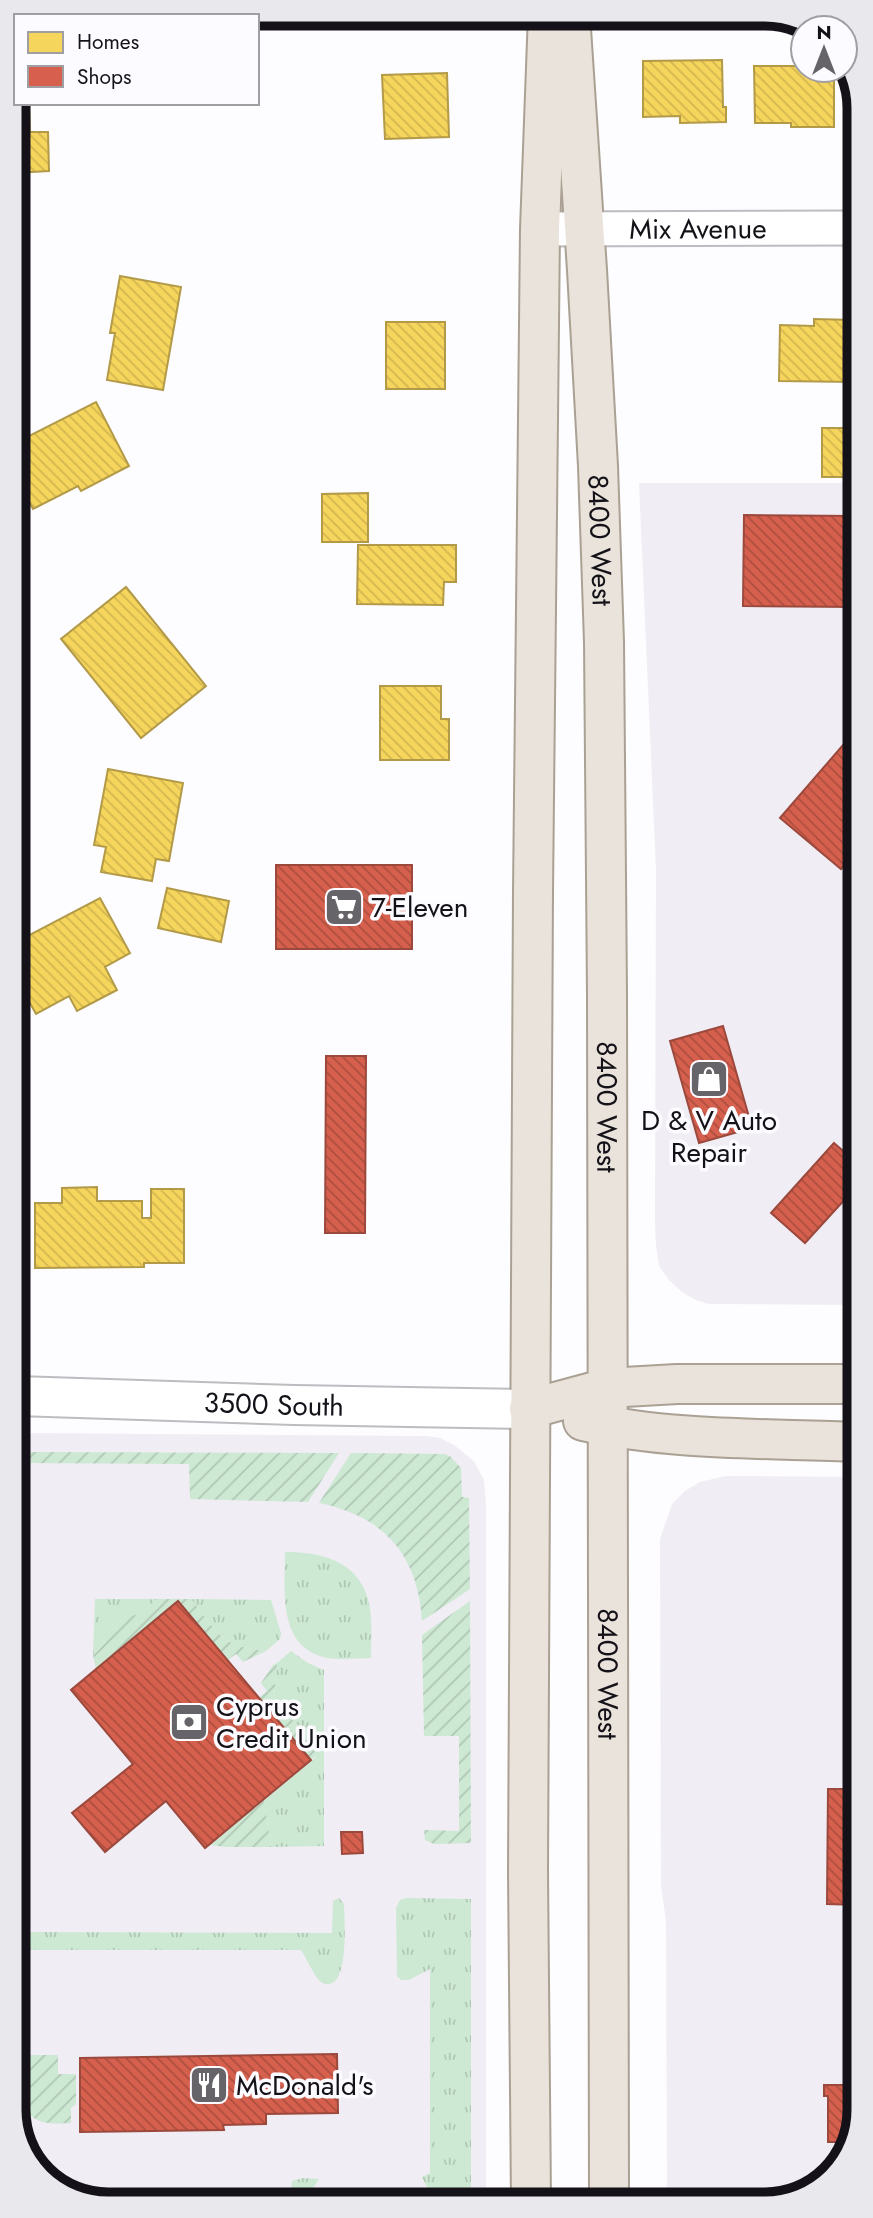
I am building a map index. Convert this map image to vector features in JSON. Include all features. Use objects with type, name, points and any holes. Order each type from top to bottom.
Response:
[{"type":"main road","points":[[531,2192],[528,1871],[530,1409],[540,229],[548,26]]},
{"type":"main road","name":"8400 West","points":[[570,26],[585,229],[604,642],[609,2192]]},
{"type":"main road","name":"3500 South","points":[[530,1409],[607,1388],[677,1384],[847,1384]]},
{"type":"main road","name":"3500 South","points":[[530,1409],[607,1427],[677,1435],[847,1441]]},
{"type":"street","name":"Mix Avenue","points":[[540,229],[847,228]]},
{"type":"street","name":"3500 South","points":[[26,1396],[530,1409]]},
{"type":"shaded area","points":[[639,483],[847,483],[847,1305],[709,1304],[683,1293],[659,1266],[655,1223],[656,869]]},
{"type":"shaded area","points":[[26,1433],[440,1438],[474,1461],[484,1480],[486,2192],[103,2192],[67,2181],[50,2168],[40,2155],[31,2136],[26,2110]]},
{"type":"shaded area","points":[[726,1476],[847,1477],[847,2110],[838,2146],[823,2168],[801,2183],[765,2192],[667,2192],[666,1921],[661,1885],[660,1539],[672,1504],[685,1491],[700,1482]]},
{"type":"green space","points":[[26,1452],[339,1453],[308,1502],[190,1499],[189,1464],[26,1463]]},
{"type":"green space","points":[[351,1453],[445,1454],[461,1468],[462,1497],[469,1498],[470,1589],[422,1621],[413,1577],[405,1558],[393,1542],[362,1518],[319,1503]]},
{"type":"green space","points":[[285,1552],[324,1557],[336,1561],[355,1575],[363,1586],[370,1606],[371,1658],[327,1658],[311,1652],[299,1642],[287,1616]]},
{"type":"green space","points":[[95,1599],[157,1599],[138,1616],[101,1638],[105,1643],[93,1655]]},
{"type":"green space","points":[[157,1599],[191,1599],[213,1628],[228,1641],[266,1651],[243,1662],[236,1654],[228,1660],[178,1601],[96,1669],[93,1655],[105,1643],[101,1638],[124,1615],[138,1616]]},
{"type":"green space","points":[[191,1599],[271,1600],[281,1633],[280,1639],[266,1651],[232,1643],[218,1633]]},
{"type":"green space","points":[[470,1601],[471,1843],[434,1844],[425,1840],[424,1830],[459,1831],[459,1736],[424,1736],[422,1635]]},
{"type":"green space","points":[[291,1651],[324,1670],[324,1846],[271,1847],[264,1800],[316,1757],[316,1746],[274,1699],[277,1663]]},
{"type":"green space","points":[[277,1663],[274,1699],[316,1746],[316,1756],[311,1760],[259,1698],[267,1691],[261,1683]]},
{"type":"green space","points":[[264,1800],[271,1847],[210,1845]]},
{"type":"green space","points":[[339,1898],[344,1904],[345,1938],[341,1968],[331,1984],[319,1980],[301,1950],[26,1950],[26,1932],[332,1933],[333,1901]]},
{"type":"green space","points":[[471,1899],[471,2192],[428,2192],[422,2177],[430,2173],[430,1969],[409,1980],[401,1980],[397,1976],[396,1908],[400,1900]]},
{"type":"green space","points":[[28,2055],[58,2055],[58,2074],[76,2074],[76,2104],[71,2108],[71,2123],[42,2122],[26,2111]]},
{"type":"green space","points":[[303,2178],[319,2179],[311,2192],[293,2192],[292,2181]]},
{"type":"building: Homes","points":[[722,60],[726,122],[680,123],[680,116],[643,117],[643,61]]},
{"type":"building: Homes","points":[[754,66],[789,66],[789,84],[834,84],[834,127],[791,127],[791,123],[755,123]]},
{"type":"building: Homes","points":[[447,73],[449,137],[385,139],[382,75]]},
{"type":"building: Homes","points":[[26,105],[29,105],[30,132],[48,132],[49,171],[26,172]]},
{"type":"building: Homes","points":[[120,276],[181,287],[163,390],[107,380],[115,333],[110,333]]},
{"type":"building: Homes","points":[[814,319],[847,320],[847,382],[779,381],[780,325],[814,326]]},
{"type":"building: Homes","points":[[386,322],[445,322],[445,389],[386,389]]},
{"type":"building: Homes","points":[[96,402],[129,466],[81,491],[78,486],[33,509],[26,496],[26,437]]},
{"type":"building: Homes","points":[[822,428],[847,428],[847,477],[822,477]]},
{"type":"building: Homes","points":[[368,493],[368,542],[322,542],[322,494]]},
{"type":"building: Homes","points":[[358,545],[456,545],[456,582],[444,582],[443,605],[357,604]]},
{"type":"building: Homes","points":[[126,587],[206,686],[141,738],[61,639]]},
{"type":"building: Homes","points":[[380,686],[441,686],[441,719],[449,719],[449,760],[380,760]]},
{"type":"building: Homes","points":[[108,769],[183,783],[169,861],[156,859],[152,881],[101,872],[106,847],[94,845]]},
{"type":"building: Homes","points":[[167,888],[229,901],[221,942],[158,928]]},
{"type":"building: Homes","points":[[100,898],[130,953],[105,967],[117,990],[77,1011],[69,996],[36,1014],[26,996],[26,937]]},
{"type":"building: Homes","points":[[97,1187],[97,1201],[142,1201],[142,1218],[151,1218],[151,1189],[184,1189],[184,1263],[144,1263],[144,1267],[35,1268],[35,1203],[62,1203],[62,1188]]},
{"type":"building: Shops","points":[[744,515],[847,516],[847,607],[743,606]]},
{"type":"building: Shops","points":[[847,740],[847,862],[841,869],[780,818]]},
{"type":"building: Shops","name":"7-Eleven","points":[[276,865],[412,865],[412,949],[276,949]]},
{"type":"building: Shops","name":"D & V Auto Repair","points":[[723,1026],[749,1117],[742,1131],[699,1143],[670,1041]]},
{"type":"building: Shops","points":[[326,1056],[366,1056],[365,1233],[325,1233]]},
{"type":"building: Shops","points":[[834,1143],[847,1154],[847,1197],[805,1243],[771,1213]]},
{"type":"building: Shops","name":"Cyprus Credit Union","points":[[178,1601],[311,1760],[205,1848],[166,1801],[105,1852],[72,1813],[133,1764],[71,1690]]},
{"type":"building: Shops","points":[[828,1789],[847,1789],[847,1905],[827,1904]]},
{"type":"building: Shops","points":[[341,1832],[362,1832],[363,1853],[342,1854]]},
{"type":"building: Shops","name":"McDonald's","points":[[337,2054],[338,2113],[266,2114],[266,2124],[223,2125],[224,2130],[80,2132],[80,2058]]},
{"type":"building: Shops","points":[[824,2085],[847,2085],[845,2126],[840,2142],[828,2142],[828,2096],[824,2096]]},
{"type":"place","name":"7-Eleven","points":[[344,907]]},
{"type":"place","name":"D & V Auto Repair","points":[[709,1079]]},
{"type":"place","name":"Cyprus Credit Union","points":[[189,1722]]},
{"type":"place","name":"McDonald's","points":[[209,2085]]}]
